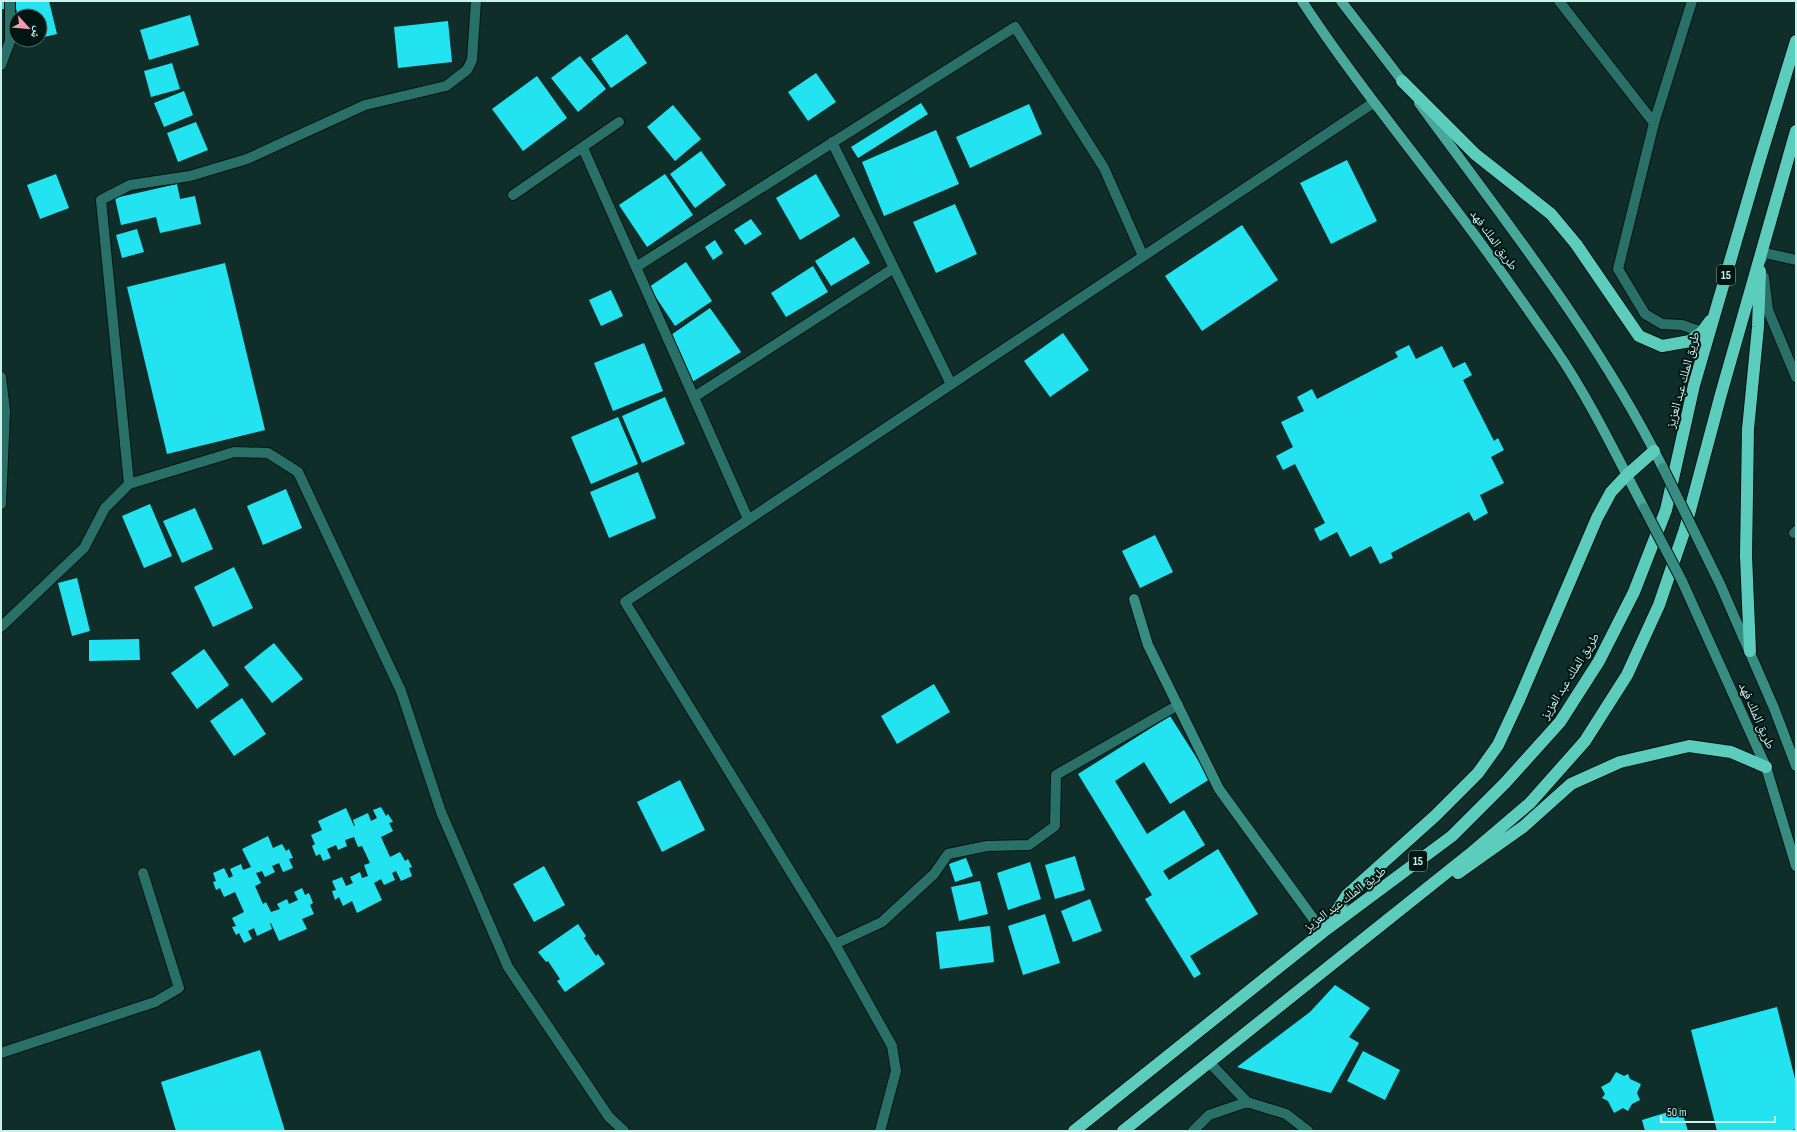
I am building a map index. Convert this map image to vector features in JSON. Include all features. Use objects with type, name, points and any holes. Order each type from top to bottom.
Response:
[{"type":"highway","name":"طريق الملك عبد العزيز","points":[[1074,1131],[1323,932],[1452,836],[1505,783],[1564,716],[1599,661],[1634,592],[1666,510],[1694,385],[1796,41]]},
{"type":"highway","points":[[1402,81],[1475,154],[1551,214],[1576,244],[1640,336],[1662,346],[1690,341],[1702,332],[1715,313]]},
{"type":"highway","name":"15","points":[[1123,1131],[1470,854],[1530,803],[1585,741],[1628,675],[1659,605],[1685,529],[1721,394],[1796,130]]},
{"type":"highway","points":[[1750,652],[1746,556],[1748,429],[1758,327],[1761,252]]},
{"type":"highway","points":[[1323,932],[1347,895],[1435,816],[1473,778],[1498,745],[1519,700],[1597,518],[1611,492],[1626,475],[1654,451]]},
{"type":"highway","points":[[1367,936],[1523,827],[1571,784],[1620,762],[1689,746],[1731,752],[1766,767]]},
{"type":"main road","name":"طريق الملك فهد","points":[[1302,1],[1328,41],[1373,103],[1475,234],[1557,351],[1578,386],[1682,581],[1766,767],[1796,866]]},
{"type":"main road","name":"طريق الملك فهد","points":[[1341,1],[1402,81],[1578,321],[1646,434],[1720,584],[1750,652],[1796,766]]},
{"type":"main road","points":[[1134,600],[1148,645],[1219,789],[1323,932]]},
{"type":"street","points":[[1,65],[10,41],[10,1]]},
{"type":"street","points":[[129,484],[100,200],[130,185],[190,176],[247,159],[365,105],[446,86],[467,70],[472,60],[476,1]]},
{"type":"street","points":[[1559,1],[1654,123]]},
{"type":"street","points":[[1692,1],[1654,123],[1618,270],[1645,314],[1662,324],[1682,325],[1702,332]]},
{"type":"street","points":[[636,267],[1015,27],[1104,168],[1143,256]]},
{"type":"street","points":[[880,1131],[896,1071],[892,1046],[835,944],[625,602],[1373,103]]},
{"type":"street","points":[[513,195],[619,122]]},
{"type":"street","points":[[832,142],[951,384]]},
{"type":"street","points":[[583,148],[748,519]]},
{"type":"street","points":[[1796,260],[1761,252],[1768,310],[1796,377]]},
{"type":"street","points":[[694,398],[894,268]]},
{"type":"street","points":[[1,377],[5,411],[1,504]]},
{"type":"street","points":[[1,627],[84,548],[105,508],[129,484],[234,452],[268,453],[298,472],[401,691],[441,812],[508,967],[609,1117],[624,1131]]},
{"type":"street","points":[[835,944],[882,922],[934,874],[948,854],[987,846],[1028,845],[1055,826],[1056,775],[1178,705]]},
{"type":"street","points":[[1,1053],[155,1002],[179,988],[143,873]]},
{"type":"street","points":[[1209,1062],[1247,1102],[1286,1114],[1308,1131]]},
{"type":"street","points":[[1193,1131],[1209,1115],[1247,1102]]},
{"type":"building","points":[[1,1],[4,1],[5,9],[1,9]]},
{"type":"building","points":[[14,1],[49,1],[57,34],[48,36],[48,8],[16,8]]},
{"type":"building","points":[[190,15],[199,45],[149,60],[140,30]]},
{"type":"building","points":[[448,21],[452,62],[398,68],[394,27]]},
{"type":"building","points":[[627,34],[647,63],[611,88],[591,59]]},
{"type":"building","points":[[580,56],[606,89],[578,112],[551,78]]},
{"type":"building","points":[[172,63],[180,89],[151,97],[144,71]]},
{"type":"building","points":[[816,73],[836,102],[808,121],[788,92]]},
{"type":"building","points":[[537,76],[567,118],[523,151],[492,109]]},
{"type":"building","points":[[184,91],[193,115],[164,127],[154,103]]},
{"type":"building","points":[[921,103],[928,114],[858,158],[851,147]]},
{"type":"building","points":[[1029,104],[1042,134],[970,168],[956,137]]},
{"type":"building","points":[[673,105],[701,139],[675,161],[647,127]]},
{"type":"building","points":[[196,122],[208,150],[178,162],[167,133]]},
{"type":"building","points":[[936,130],[959,184],[884,216],[862,162]]},
{"type":"building","points":[[701,151],[726,185],[695,208],[670,174]]},
{"type":"building","points":[[1347,160],[1377,221],[1331,244],[1300,183]]},
{"type":"building","points":[[56,174],[69,208],[40,219],[27,185]]},
{"type":"building","points":[[665,174],[693,215],[647,247],[619,205]]},
{"type":"building","points":[[816,174],[840,216],[800,240],[776,198]]},
{"type":"building","points":[[177,184],[180,199],[195,196],[201,224],[160,233],[156,217],[121,225],[115,198]]},
{"type":"building","points":[[955,204],[977,254],[936,273],[913,222]]},
{"type":"building","points":[[751,219],[762,234],[745,245],[734,230]]},
{"type":"building","points":[[1242,225],[1278,280],[1202,331],[1165,276]]},
{"type":"building","points":[[137,229],[144,252],[122,258],[116,235]]},
{"type":"building","points":[[854,237],[870,263],[831,286],[815,261]]},
{"type":"building","points":[[715,240],[723,253],[713,260],[705,247]]},
{"type":"building","points":[[686,262],[712,301],[675,326],[649,287]]},
{"type":"building","points":[[225,263],[265,430],[167,454],[127,287]]},
{"type":"building","points":[[813,266],[828,292],[786,317],[771,293]]},
{"type":"building","points":[[611,290],[623,316],[601,326],[589,300]]},
{"type":"building","points":[[710,308],[741,352],[692,382],[671,335]]},
{"type":"building","points":[[1063,333],[1089,370],[1050,397],[1024,361]]},
{"type":"building","points":[[644,343],[663,391],[613,411],[594,363]]},
{"type":"building","points":[[1409,345],[1416,359],[1442,346],[1453,368],[1465,362],[1472,375],[1463,380],[1494,441],[1498,438],[1504,450],[1491,457],[1504,483],[1480,495],[1488,513],[1474,521],[1469,512],[1391,553],[1393,558],[1380,564],[1371,546],[1350,557],[1337,532],[1320,541],[1314,529],[1325,523],[1295,464],[1283,470],[1276,456],[1293,447],[1281,422],[1304,411],[1297,397],[1312,389],[1317,399],[1398,357],[1395,352]]},
{"type":"building","points":[[665,397],[685,444],[642,463],[622,416]]},
{"type":"building","points":[[618,417],[638,464],[591,484],[571,437]]},
{"type":"building","points":[[638,472],[656,518],[609,538],[590,492]]},
{"type":"building","points":[[286,489],[302,528],[263,545],[247,506]]},
{"type":"building","points":[[150,504],[172,556],[144,568],[122,516]]},
{"type":"building","points":[[195,508],[213,549],[182,563],[163,521]]},
{"type":"building","points":[[1155,535],[1173,572],[1140,588],[1122,551]]},
{"type":"building","points":[[234,567],[253,608],[213,627],[194,587]]},
{"type":"building","points":[[77,578],[90,631],[72,636],[58,583]]},
{"type":"building","points":[[139,639],[140,660],[89,661],[89,640]]},
{"type":"building","points":[[274,643],[303,679],[272,703],[244,667]]},
{"type":"building","points":[[204,649],[229,685],[197,709],[171,673]]},
{"type":"building","points":[[934,684],[950,712],[897,744],[881,716]]},
{"type":"building","points":[[242,698],[266,734],[234,756],[210,721]]},
{"type":"building","points":[[1170,716],[1210,779],[1170,804],[1144,762],[1115,781],[1147,834],[1184,810],[1205,845],[1163,871],[1169,880],[1218,849],[1258,914],[1190,956],[1201,974],[1194,978],[1145,899],[1152,895],[1078,774]]},
{"type":"building","points":[[680,780],[705,830],[662,852],[637,802]]},
{"type":"building","points":[[381,807],[386,816],[388,814],[393,822],[389,823],[393,831],[381,837],[390,857],[400,852],[405,861],[408,859],[412,867],[409,868],[412,876],[401,881],[396,871],[392,873],[395,880],[384,885],[381,879],[374,883],[382,900],[357,913],[352,901],[343,906],[339,897],[335,900],[332,891],[336,890],[332,881],[342,877],[346,886],[353,883],[350,877],[360,872],[362,878],[368,876],[364,865],[370,863],[362,846],[358,847],[354,837],[345,840],[347,846],[338,850],[336,845],[327,849],[331,858],[323,861],[320,854],[316,856],[312,846],[315,844],[311,835],[322,830],[318,821],[346,808],[355,826],[353,820],[368,813],[371,821],[377,818],[373,810]]},
{"type":"building","points":[[268,836],[273,848],[282,844],[286,851],[289,849],[293,858],[289,859],[293,868],[283,872],[279,863],[272,866],[275,872],[265,877],[262,871],[256,873],[261,883],[255,886],[263,904],[266,902],[271,912],[280,909],[277,904],[287,899],[289,904],[298,900],[294,892],[302,888],[305,895],[309,893],[313,903],[310,905],[314,914],[302,919],[307,929],[279,941],[270,923],[272,929],[257,936],[254,928],[248,931],[252,939],[244,943],[239,933],[236,935],[232,927],[236,926],[232,918],[244,912],[235,892],[224,897],[220,888],[216,890],[213,882],[216,881],[213,873],[224,868],[229,878],[233,876],[230,869],[241,864],[243,870],[251,867],[242,849]]},
{"type":"building","points":[[1075,856],[1085,890],[1055,899],[1045,865]]},
{"type":"building","points":[[966,858],[973,876],[955,882],[949,864]]},
{"type":"building","points":[[1030,862],[1041,899],[1008,910],[997,873]]},
{"type":"building","points":[[544,866],[565,905],[534,922],[513,884]]},
{"type":"building","points":[[980,881],[988,914],[959,921],[951,887]]},
{"type":"building","points":[[1090,899],[1102,931],[1073,942],[1061,911]]},
{"type":"building","points":[[1045,914],[1060,963],[1023,975],[1008,926]]},
{"type":"building","points":[[578,924],[586,936],[584,938],[596,956],[598,954],[605,964],[565,992],[557,981],[560,979],[548,961],[546,962],[538,952]]},
{"type":"building","points":[[990,926],[994,962],[940,969],[936,932]]},
{"type":"building","points":[[1335,985],[1370,1008],[1349,1037],[1359,1043],[1331,1093],[1237,1067],[1310,1012]]},
{"type":"building","points":[[1777,1007],[1796,1083],[1796,1129],[1788,1131],[1717,1131],[1691,1030]]},
{"type":"building","points":[[260,1050],[285,1131],[176,1131],[161,1082]]},
{"type":"building","points":[[1363,1051],[1400,1070],[1385,1100],[1347,1081]]},
{"type":"building","points":[[1616,1072],[1624,1076],[1628,1074],[1630,1079],[1641,1084],[1637,1093],[1640,1100],[1632,1104],[1628,1111],[1623,1108],[1614,1113],[1608,1101],[1602,1098],[1605,1094],[1601,1087],[1610,1082]]},
{"type":"building","points":[[1681,1108],[1688,1131],[1645,1131],[1642,1120]]}]
